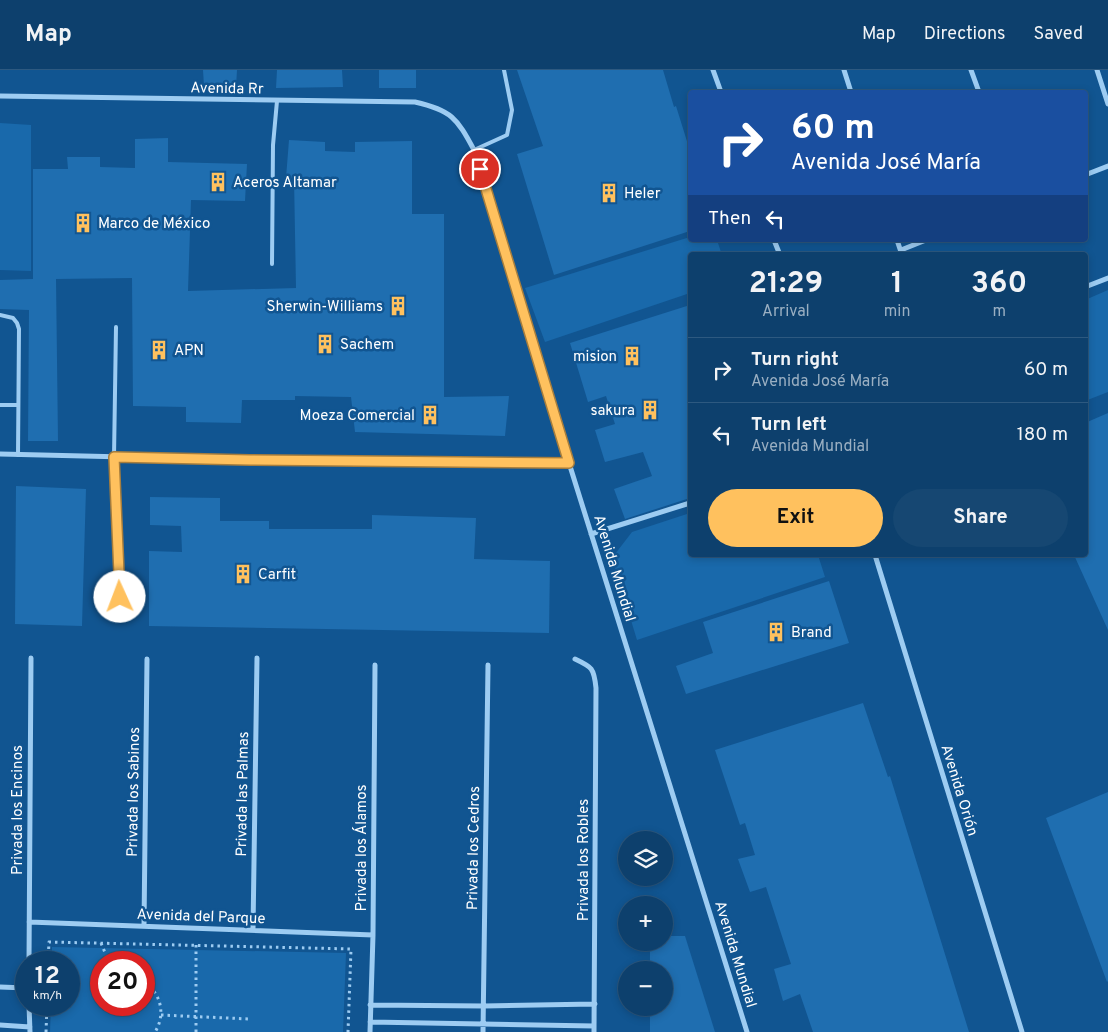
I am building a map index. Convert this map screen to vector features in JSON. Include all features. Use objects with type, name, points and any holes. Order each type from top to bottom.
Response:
[{"type":"street","points":[[713,70],[720,90]]},
{"type":"street","points":[[844,70],[850,90]]},
{"type":"street","points":[[971,70],[978,90]]},
{"type":"street","points":[[1097,70],[1108,104]]},
{"type":"street","name":"Avenida Rr","points":[[0,96],[414,102],[437,107],[452,116]]},
{"type":"street","name":"Avenida Mundial","points":[[452,116],[463,129],[474,150],[569,463],[747,1032]]},
{"type":"street","points":[[1088,174],[1108,166]]},
{"type":"street","points":[[903,252],[922,242]]},
{"type":"street","points":[[1088,286],[1108,278]]},
{"type":"street","points":[[0,454],[250,460],[569,463]]},
{"type":"street","points":[[591,534],[688,504]]},
{"type":"street","name":"Avenida Orión","points":[[876,557],[1022,1032]]},
{"type":"street","name":"Privada los Encinos","points":[[29,951],[31,658]]},
{"type":"street","name":"Privada las Palmas","points":[[253,930],[257,658]]},
{"type":"street","name":"Privada los Sabinos","points":[[144,926],[148,659]]},
{"type":"street","name":"Privada los Robles","points":[[575,659],[590,666],[596,688],[594,1029]]},
{"type":"street","name":"Privada los Álamos","points":[[370,1032],[373,935],[375,665]]},
{"type":"street","name":"Privada los Cedros","points":[[483,1032],[488,665]]},
{"type":"street","name":"Avenida del Parque","points":[[29,922],[373,935]]},
{"type":"street","points":[[0,987],[15,988]]},
{"type":"street","points":[[370,1005],[484,1006],[595,1004]]},
{"type":"street","points":[[0,1025],[30,1030],[29,1016]]},
{"type":"street","points":[[370,1022],[484,1023],[594,1029]]},
{"type":"lane","points":[[474,150],[507,135],[512,110],[504,70]]},
{"type":"lane","points":[[272,264],[273,145],[277,101]]},
{"type":"lane","points":[[0,315],[13,318],[19,329],[18,455]]},
{"type":"lane","points":[[116,327],[114,457],[120,597]]},
{"type":"lane","points":[[0,405],[18,405]]},
{"type":"path","points":[[49,951],[49,942],[350,949],[348,1032]]},
{"type":"path","points":[[101,943],[104,951]]},
{"type":"path","points":[[196,945],[196,1032]]},
{"type":"path","points":[[155,992],[160,1004],[161,1015],[159,1027],[155,1032]]},
{"type":"path","points":[[161,1015],[249,1020]]},
{"type":"path","points":[[46,1032],[47,1016]]},
{"type":"shaded area","points":[[0,123],[31,125],[31,271],[0,270]]},
{"type":"shaded area","points":[[688,238],[688,242],[718,242],[721,252],[688,252],[688,294],[545,342],[525,288]]},
{"type":"shaded area","points":[[1108,290],[1108,392],[1088,400],[1088,299]]},
{"type":"shaded area","points":[[688,514],[688,557],[819,557],[825,577],[637,640],[612,558],[632,532]]},
{"type":"shaded area","points":[[52,947],[346,953],[343,1032],[50,1032],[51,1016],[80,1016],[80,951],[52,951]]},
{"type":"building","points":[[203,70],[237,70],[236,87],[204,86]]},
{"type":"building","points":[[277,70],[342,70],[343,87],[276,88]]},
{"type":"building","points":[[379,70],[416,70],[416,88],[379,88]]},
{"type":"building","name":"Heler","points":[[517,70],[663,70],[688,145],[688,232],[554,275],[517,154],[543,146]]},
{"type":"building","points":[[168,138],[168,162],[247,164],[245,201],[191,200],[188,291],[296,288],[294,178],[286,178],[289,140],[325,142],[325,151],[355,152],[355,142],[412,141],[412,214],[444,214],[444,397],[509,396],[505,436],[355,432],[351,397],[295,396],[295,400],[242,400],[241,423],[186,422],[186,407],[133,406],[132,278],[56,279],[58,441],[28,441],[29,310],[0,309],[0,280],[33,279],[33,169],[68,169],[67,157],[100,157],[100,167],[135,168],[135,139]]},
{"type":"building","points":[[688,306],[688,499],[625,519],[614,489],[652,476],[643,452],[605,462],[595,430],[615,424],[606,396],[588,402],[570,343]]},
{"type":"building","points":[[1108,413],[1108,630],[1075,557],[1088,557],[1088,422]]},
{"type":"building","points":[[16,486],[86,489],[82,626],[15,624]]},
{"type":"building","points":[[150,497],[220,498],[220,521],[269,521],[269,529],[372,529],[372,515],[476,518],[474,559],[550,561],[549,633],[149,626],[149,551],[182,552],[181,526],[150,525]]},
{"type":"building","name":"Brand","points":[[829,581],[849,643],[686,694],[676,666],[713,653],[703,622]]},
{"type":"building","points":[[863,703],[888,777],[890,776],[969,1032],[813,1032],[800,994],[783,1001],[774,969],[791,964],[766,887],[750,892],[738,859],[755,855],[745,823],[740,825],[715,750]]},
{"type":"building","points":[[1108,792],[1108,981],[1107,982],[1046,818]]},
{"type":"building","points":[[673,936],[685,936],[715,1032],[650,1032],[650,1016],[673,1016],[673,961],[650,961],[650,951],[673,951]]},
{"type":"place","name":"Aceros Altamar","points":[[218,182]]},
{"type":"place","name":"Heler","points":[[609,193]]},
{"type":"place","name":"Marco de México","points":[[83,223]]},
{"type":"place","name":"Sherwin-Williams","points":[[398,306]]},
{"type":"place","name":"Sachem","points":[[325,344]]},
{"type":"place","name":"APN","points":[[159,350]]},
{"type":"place","name":"mision","points":[[632,356]]},
{"type":"place","name":"sakura","points":[[650,410]]},
{"type":"place","name":"Moeza Comercial","points":[[430,415]]},
{"type":"place","name":"Carfit","points":[[243,574]]},
{"type":"place","name":"Brand","points":[[776,632]]},
{"type":"route","points":[[120,597],[114,457],[569,463],[480,169]]}]
